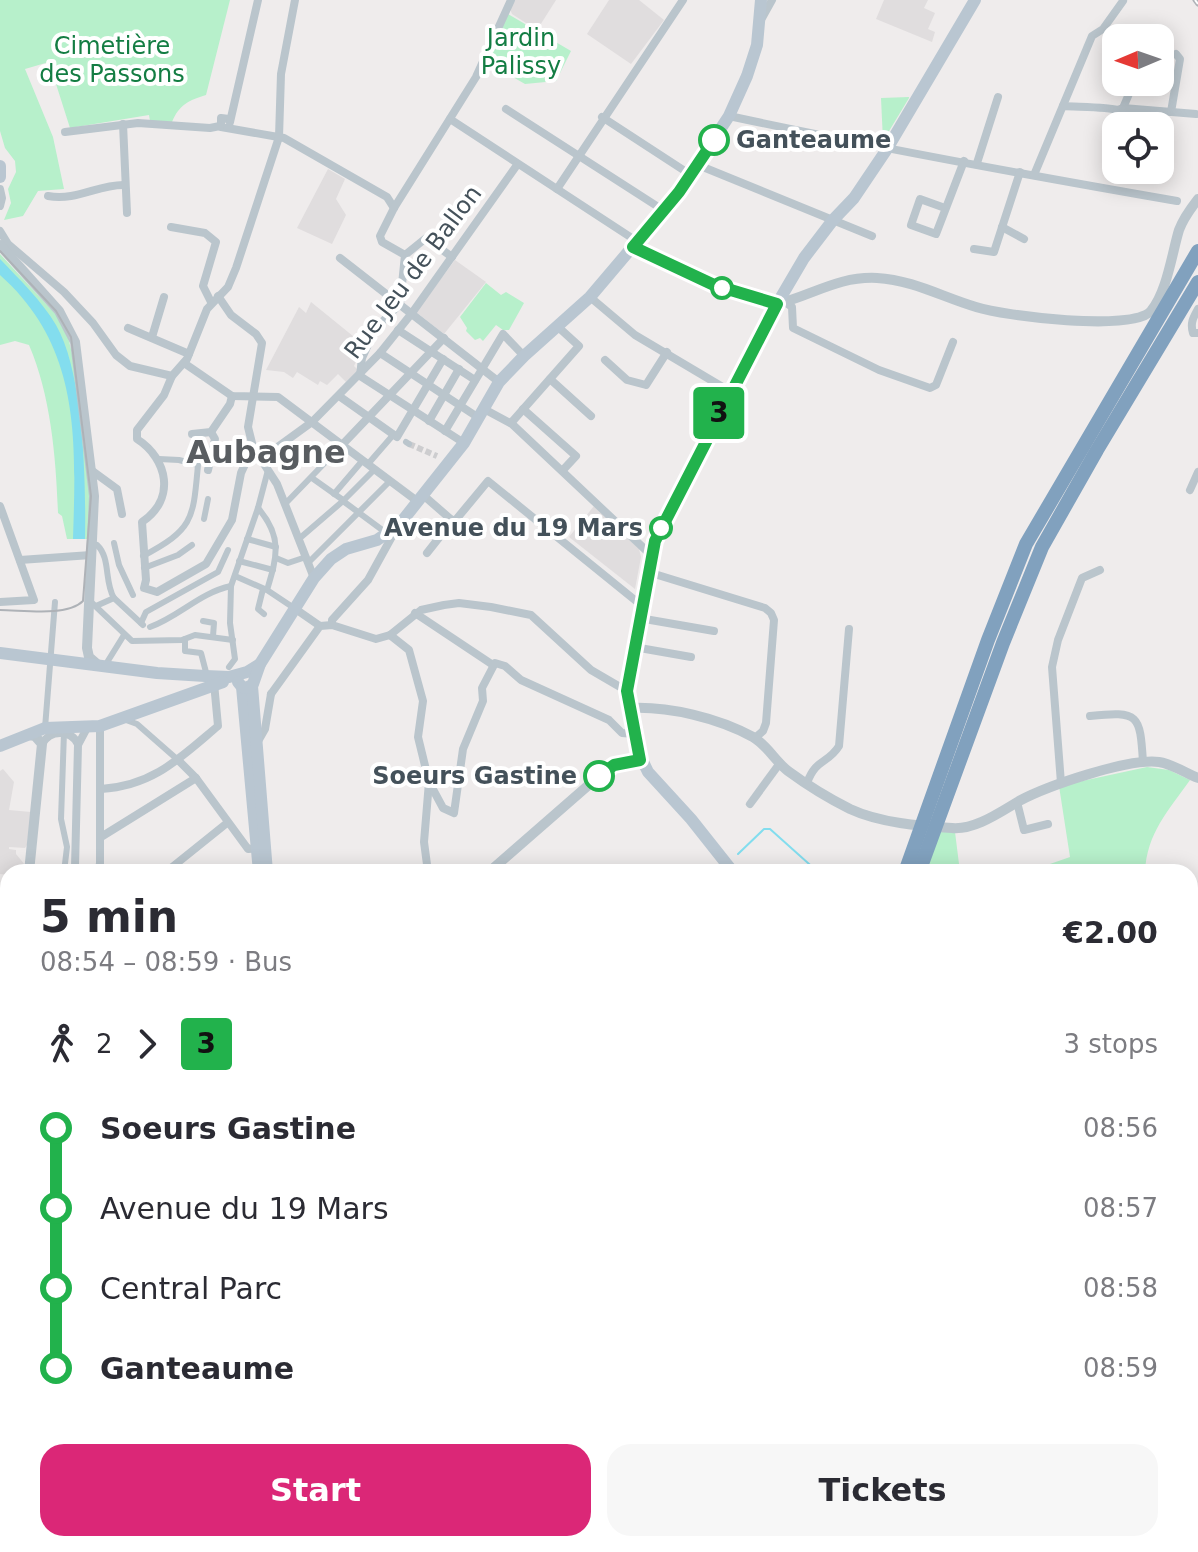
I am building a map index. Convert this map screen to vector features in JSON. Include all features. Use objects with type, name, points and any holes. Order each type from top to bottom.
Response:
[{"type":"highway","points":[[908,864],[988,640],[1026,544],[1198,251]]},
{"type":"highway","points":[[922,864],[1003,643],[1042,547],[1198,282]]},
{"type":"main road","points":[[0,653],[211,679],[245,678],[260,664],[314,578],[331,559],[346,549],[377,540],[399,525],[443,460],[464,443],[499,382],[590,297],[636,245],[694,170],[729,116],[752,62],[761,0]]},
{"type":"main road","points":[[727,864],[640,760],[634,734],[627,691],[655,541],[804,258],[854,198],[887,149],[975,0]]},
{"type":"main road","points":[[0,166],[0,177]]},
{"type":"main road","points":[[189,674],[192,683],[190,693]]},
{"type":"main road","points":[[245,678],[257,744],[259,864]]},
{"type":"main road","points":[[245,678],[260,848],[265,864]]},
{"type":"main road","points":[[0,746],[45,728],[64,731],[123,718],[190,693],[211,679]]},
{"type":"street","points":[[226,124],[258,0]]},
{"type":"street","points":[[253,447],[241,473],[232,520],[203,566],[157,592],[144,588],[142,522],[154,513],[164,488],[159,459],[136,434],[150,410],[170,386],[172,376],[184,363],[215,299],[228,287],[236,268],[279,137],[281,74],[295,0]]},
{"type":"street","points":[[405,255],[380,239],[394,208],[476,77],[511,0]]},
{"type":"street","points":[[557,189],[602,117],[683,0]]},
{"type":"street","points":[[759,23],[772,0]]},
{"type":"street","points":[[1034,175],[1092,36],[1103,29],[1123,1]]},
{"type":"street","points":[[1063,106],[1171,112],[1180,59],[1176,54]]},
{"type":"street","points":[[1123,108],[1128,96]]},
{"type":"street","points":[[977,163],[998,97]]},
{"type":"street","points":[[506,109],[663,210]]},
{"type":"street","points":[[1174,112],[1196,114]]},
{"type":"street","points":[[729,116],[863,145],[1177,201]]},
{"type":"street","points":[[602,117],[694,170],[764,192],[872,236]]},
{"type":"street","points":[[450,119],[636,245],[714,285],[792,307],[793,328],[879,370],[930,388],[936,385],[953,342]]},
{"type":"street","points":[[123,124],[127,213]]},
{"type":"street","points":[[65,132],[123,124],[226,124],[279,137],[387,197],[394,208]]},
{"type":"street","points":[[863,145],[871,158],[873,170]]},
{"type":"street","points":[[945,208],[920,199],[911,225],[936,234],[964,161]]},
{"type":"street","name":"Rue Jeu de Ballon","points":[[261,459],[312,422],[360,376],[412,313],[517,165]]},
{"type":"street","points":[[974,249],[994,252],[1020,172]]},
{"type":"street","points":[[48,196],[73,197],[109,185],[125,185]]},
{"type":"street","points":[[0,189],[0,206]]},
{"type":"street","points":[[781,303],[837,282],[873,278],[912,282],[976,308],[1017,317],[1082,321],[1137,319],[1150,311],[1164,283],[1180,226],[1198,199]]},
{"type":"street","points":[[171,227],[205,233],[216,242],[203,286],[262,343],[248,427],[253,447],[285,504],[314,578]]},
{"type":"street","points":[[1002,227],[1024,239]]},
{"type":"street","points":[[0,231],[8,244],[64,292],[123,360],[142,370],[172,376]]},
{"type":"street","points":[[452,257],[426,238],[405,255],[400,304],[375,329],[362,358],[360,376],[464,443]]},
{"type":"street","points":[[0,245],[59,311],[71,331],[78,357],[94,496],[89,657],[101,664],[124,635]]},
{"type":"street","points":[[340,258],[499,382]]},
{"type":"street","points":[[152,337],[164,297]]},
{"type":"street","points":[[590,297],[635,335],[731,392]]},
{"type":"street","points":[[1198,309],[1191,327],[1193,333],[1198,333]]},
{"type":"street","points":[[511,423],[579,346],[557,326]]},
{"type":"street","points":[[128,328],[189,354]]},
{"type":"street","points":[[398,330],[475,380]]},
{"type":"street","points":[[445,431],[503,334],[524,356]]},
{"type":"street","points":[[285,504],[444,338]]},
{"type":"street","points":[[605,360],[627,380],[646,385],[667,352]]},
{"type":"street","points":[[380,353],[460,405],[511,423],[651,555]]},
{"type":"street","points":[[334,494],[401,439],[413,410],[443,359]]},
{"type":"street","points":[[184,363],[232,396],[278,397],[390,481],[453,520]]},
{"type":"street","points":[[429,421],[459,369]]},
{"type":"street","points":[[550,379],[591,416]]},
{"type":"street","points":[[192,434],[211,432],[232,396]]},
{"type":"street","points":[[339,396],[401,439]]},
{"type":"street","points":[[523,409],[576,456],[563,470]]},
{"type":"street","points":[[208,470],[215,439],[211,432]]},
{"type":"street","points":[[143,556],[185,530],[195,505],[198,465],[159,459]]},
{"type":"street","points":[[300,538],[343,501],[369,464]]},
{"type":"street","points":[[91,470],[117,489],[122,514]]},
{"type":"street","points":[[268,470],[231,586],[230,623],[235,659],[245,678],[271,694]]},
{"type":"street","points":[[1190,490],[1198,472]]},
{"type":"street","points":[[312,478],[388,534]]},
{"type":"street","points":[[276,558],[288,563],[307,559],[390,481]]},
{"type":"street","points":[[427,553],[488,481],[640,611],[714,631]]},
{"type":"street","points":[[204,519],[208,499]]},
{"type":"street","points":[[0,506],[34,600],[0,602]]},
{"type":"street","points":[[258,508],[274,532],[276,547],[273,570],[258,609],[264,614]]},
{"type":"street","points":[[332,625],[332,620],[368,580],[399,525]]},
{"type":"street","points":[[247,539],[276,547]]},
{"type":"street","points":[[114,543],[119,565],[133,595]]},
{"type":"street","points":[[144,568],[178,555],[192,545]]},
{"type":"street","points":[[151,639],[146,626],[146,612],[218,572],[228,550]]},
{"type":"street","points":[[20,560],[103,551],[108,588],[114,598],[146,626]]},
{"type":"street","points":[[240,558],[273,570]]},
{"type":"street","points":[[1061,783],[1052,667],[1058,640],[1082,578],[1100,570]]},
{"type":"street","points":[[648,572],[765,608],[771,613],[774,620],[766,723],[755,738]]},
{"type":"street","points":[[235,576],[294,608],[318,628]]},
{"type":"street","points":[[146,626],[170,618],[198,598],[231,586]]},
{"type":"street","points":[[92,603],[114,598]]},
{"type":"street","points":[[45,728],[55,602]]},
{"type":"street","points":[[92,603],[132,641],[185,639],[195,635],[233,640]]},
{"type":"street","points":[[257,744],[265,729],[271,694],[318,628],[332,625],[376,639],[390,635],[421,610],[459,603],[531,615],[591,670],[627,691]]},
{"type":"street","points":[[415,613],[493,665],[505,666],[521,680],[600,716],[622,733],[634,734]]},
{"type":"street","points":[[203,621],[214,623],[213,636]]},
{"type":"street","points":[[141,639],[146,626]]},
{"type":"street","points":[[807,783],[812,768],[834,754],[839,746],[849,629]]},
{"type":"street","points":[[390,635],[409,650],[423,701],[418,737],[429,782],[443,808],[454,813],[463,749],[483,701],[482,688],[493,665]]},
{"type":"street","points":[[101,789],[137,784],[178,760],[218,726],[211,679],[201,653],[185,651],[185,639]]},
{"type":"street","points":[[634,647],[691,657]]},
{"type":"street","points":[[629,708],[648,707],[679,713],[755,738],[780,763],[849,808],[902,822],[955,829],[988,818],[1061,783],[1143,762],[1166,763],[1198,778]]},
{"type":"street","points":[[1090,716],[1125,714],[1137,721],[1141,729],[1143,762]]},
{"type":"street","points":[[123,718],[137,724],[196,778],[248,849],[260,848]]},
{"type":"street","points":[[78,745],[93,727]]},
{"type":"street","points":[[93,727],[101,789],[100,864]]},
{"type":"street","points":[[30,864],[42,744],[46,737],[64,731]]},
{"type":"street","points":[[64,731],[75,738],[78,745],[75,864]]},
{"type":"street","points":[[64,731],[61,819],[67,847],[65,864]]},
{"type":"street","points":[[29,735],[35,736],[42,744]]},
{"type":"street","points":[[498,864],[607,769],[640,760]]},
{"type":"street","points":[[750,804],[780,763]]},
{"type":"street","points":[[101,837],[196,778]]},
{"type":"street","points":[[427,864],[424,842],[429,782]]},
{"type":"street","points":[[1017,802],[1024,830],[1048,824]]},
{"type":"street","points":[[176,864],[227,823]]},
{"type":"street","points":[[830,1552],[845,1552]]},
{"type":"shaded area","points":[[514,0],[556,0],[537,30],[512,14],[510,9]]},
{"type":"shaded area","points":[[609,0],[639,0],[664,20],[631,64],[587,34]]},
{"type":"shaded area","points":[[884,0],[928,0],[924,8],[935,13],[928,29],[935,32],[932,42],[876,19]]},
{"type":"shaded area","points":[[328,169],[345,179],[336,199],[346,215],[332,244],[297,228]]},
{"type":"shaded area","points":[[455,260],[486,282],[444,334],[416,312]]},
{"type":"shaded area","points":[[311,302],[364,345],[354,366],[358,370],[346,382],[338,374],[327,385],[320,381],[318,385],[297,372],[293,378],[284,372],[266,370],[299,307],[306,313]]},
{"type":"shaded area","points":[[594,506],[639,549],[641,557],[635,589],[569,537]]},
{"type":"shaded area","points":[[3,769],[14,782],[9,810],[31,812],[27,845],[25,848],[9,847],[16,850],[24,864],[0,864],[0,771]]},
{"type":"green space","name":"Cimetière des Passons","points":[[0,0],[230,0],[206,95],[185,104],[172,122],[150,121],[149,115],[70,128],[49,62],[25,69],[53,137],[64,189],[38,191],[23,216],[4,220],[11,203],[8,189],[16,172],[15,161],[5,148],[0,131]]},
{"type":"green space","name":"Jardin Palissy","points":[[508,14],[571,51],[556,81],[525,84],[487,62]]},
{"type":"green space","points":[[881,98],[909,98],[883,141]]},
{"type":"green space","points":[[0,254],[61,320],[69,341],[75,366],[90,497],[88,539],[67,539],[62,516],[58,513],[54,449],[47,406],[29,345],[15,341],[0,345]]},
{"type":"green space","points":[[486,283],[501,295],[506,292],[524,303],[509,330],[496,325],[483,341],[480,338],[475,340],[466,331],[460,317]]},
{"type":"green space","points":[[1147,767],[1169,770],[1190,780],[1154,834],[1146,864],[1050,864],[1070,857],[1059,786]]},
{"type":"green space","points":[[940,830],[955,832],[959,864],[928,864]]},
{"type":"water","points":[[0,259],[44,307],[65,346],[78,399],[85,489],[85,539],[73,539],[73,431],[59,364],[46,333],[27,303],[0,275]]},
{"type":"waterway","points":[[738,854],[764,829],[770,829],[809,864]]},
{"type":"tunnel","points":[[409,444],[437,456]]},
{"type":"tram line","points":[[0,251],[56,311],[71,337],[91,496],[83,601],[56,611],[0,610]]},
{"type":"railway","points":[[1195,0],[1198,4]]},
{"type":"bus line","name":"3","points":[[599,776],[614,765],[640,760],[627,691],[655,541],[777,304],[714,285],[633,247],[679,192],[714,140]]},
{"type":"place","name":"Ganteaume","points":[[714,140]]},
{"type":"place","name":"Avenue du 19 Mars","points":[[661,528]]},
{"type":"place","name":"Soeurs Gastine","points":[[599,776]]},
{"type":"district","name":"Aubagne","points":[[266,452]]}]
